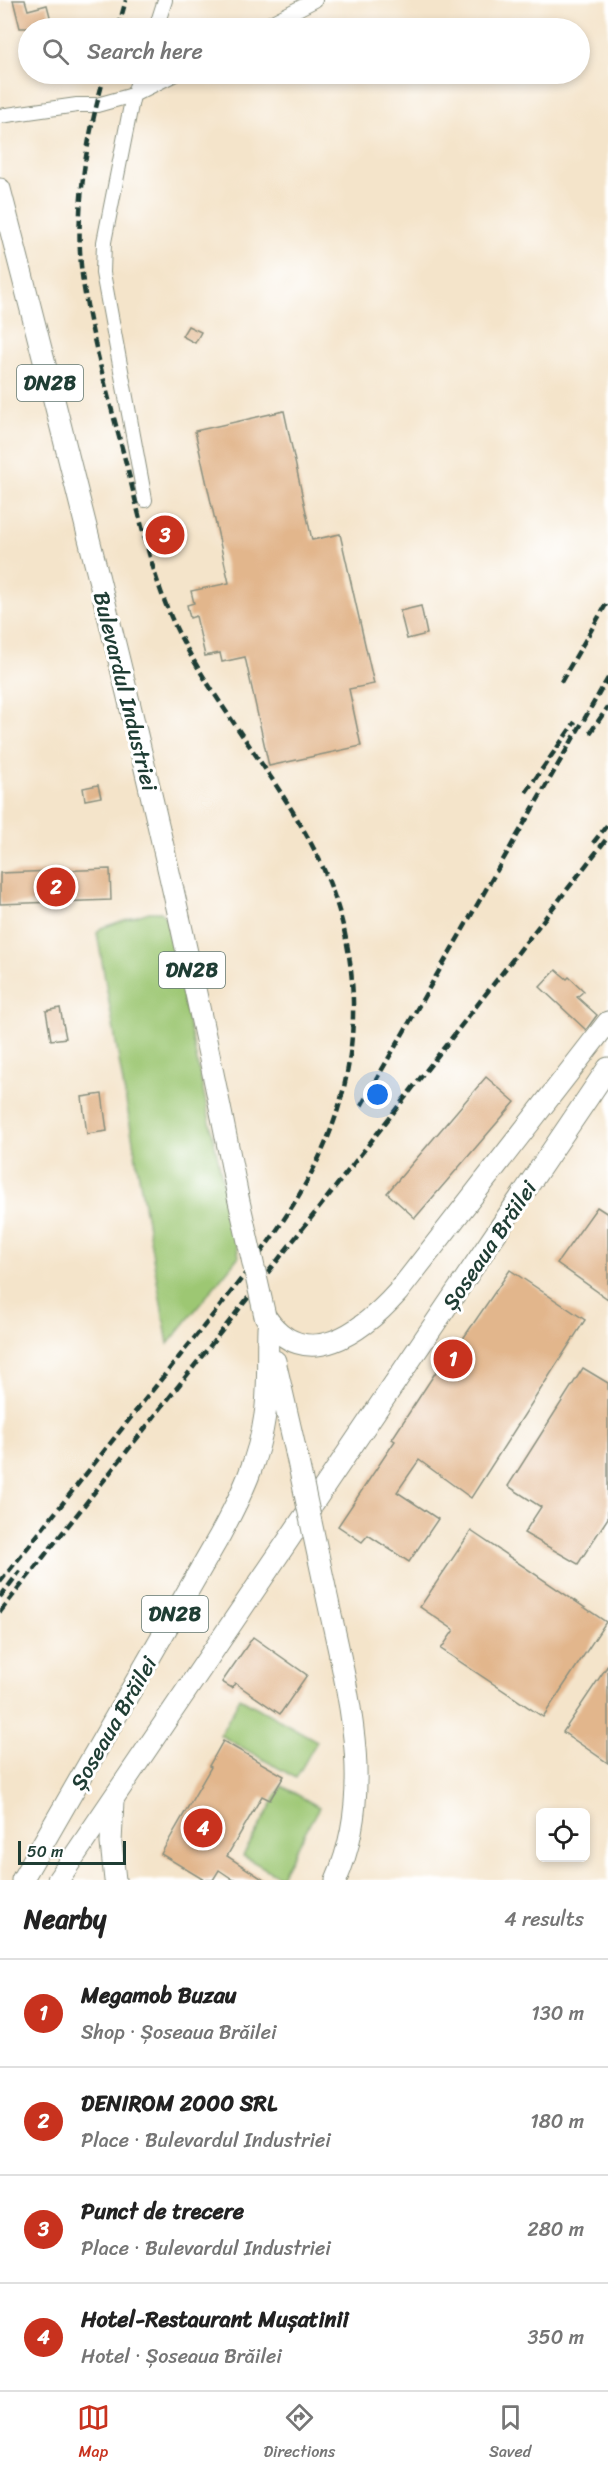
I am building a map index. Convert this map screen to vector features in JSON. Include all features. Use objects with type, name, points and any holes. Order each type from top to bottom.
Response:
[{"type":"main road","name":"Bulevardul Industriei","points":[[0,189],[140,745],[204,1022],[238,1197],[266,1322]]},
{"type":"main road","points":[[266,1322],[280,1335],[303,1345],[323,1343],[362,1327],[382,1310],[608,1022]]},
{"type":"main road","name":"Șoseaua Brăilei","points":[[58,1880],[608,1068]]},
{"type":"main road","name":"Șoseaua Brăilei","points":[[22,1880],[220,1535],[246,1484],[255,1459],[265,1415],[266,1322]]},
{"type":"main road","name":"DN2B","points":[[266,1322],[349,1701],[356,1765],[353,1827],[345,1858],[336,1880]]},
{"type":"main road","points":[[113,1799],[111,1843],[115,1880]]},
{"type":"street","points":[[159,18],[165,0]]},
{"type":"street","points":[[280,18],[315,0]]},
{"type":"street","points":[[137,84],[133,95],[104,242],[103,273],[146,500]]},
{"type":"street","points":[[0,116],[77,105],[97,105],[133,95],[155,84]]},
{"type":"green space","points":[[149,912],[161,912],[166,918],[239,1256],[168,1344],[97,933],[101,928]]},
{"type":"green space","points":[[240,1698],[317,1741],[296,1778],[220,1735]]},
{"type":"green space","points":[[282,1786],[319,1807],[280,1877],[243,1856]]},
{"type":"building","points":[[13,0],[25,0],[28,10],[47,5],[50,18],[18,18],[18,20]]},
{"type":"building","points":[[188,326],[201,332],[195,343],[182,336]]},
{"type":"building","points":[[284,411],[312,540],[340,534],[374,684],[349,689],[361,746],[269,766],[245,657],[222,662],[220,653],[205,656],[196,616],[190,618],[187,605],[194,603],[191,591],[229,583],[195,431]]},
{"type":"building","points":[[172,518],[178,548],[157,551],[152,522]]},
{"type":"building","points":[[421,606],[427,634],[407,639],[400,611]]},
{"type":"building","points":[[98,785],[101,797],[85,800],[83,788]]},
{"type":"building","points":[[110,869],[111,900],[0,904],[0,873]]},
{"type":"building","points":[[556,970],[567,979],[569,977],[584,991],[577,997],[597,1015],[586,1030],[540,987]]},
{"type":"building","points":[[60,1008],[66,1038],[51,1040],[46,1011]]},
{"type":"building","points":[[486,1077],[515,1102],[415,1218],[387,1193]]},
{"type":"building","points":[[102,1094],[107,1131],[87,1134],[82,1097]]},
{"type":"building","points":[[597,1207],[608,1214],[608,1299],[557,1263]]},
{"type":"building","points":[[510,1270],[585,1320],[471,1498],[419,1460],[397,1492],[438,1519],[409,1562],[368,1535],[362,1542],[338,1526],[395,1441],[392,1439],[456,1341],[460,1343]]},
{"type":"building","points":[[583,1368],[608,1383],[608,1518],[578,1564],[524,1533],[541,1507],[508,1486]]},
{"type":"building","points":[[471,1531],[606,1622],[543,1717],[441,1649],[454,1630],[420,1607]]},
{"type":"building","points":[[253,1637],[307,1675],[280,1714],[235,1683],[232,1688],[222,1682]]},
{"type":"building","points":[[608,1665],[608,1763],[563,1732]]},
{"type":"building","points":[[223,1741],[284,1776],[270,1800],[262,1796],[227,1856],[264,1880],[234,1880],[219,1870],[213,1880],[204,1880],[161,1854],[211,1767],[209,1766]]},
{"type":"railway","points":[[121,18],[126,0]]},
{"type":"railway","points":[[0,1582],[225,1300],[291,1208],[326,1143],[338,1109],[351,1045],[353,1012],[348,947],[330,885],[301,826],[211,689],[169,613],[149,553],[103,377],[92,330],[80,256],[83,177],[92,124],[102,84]]},
{"type":"railway","points":[[561,682],[608,601]]},
{"type":"railway","points":[[361,1106],[608,678]]},
{"type":"railway","points":[[590,733],[608,707]]},
{"type":"railway","points":[[526,792],[575,722]]},
{"type":"railway","points":[[593,843],[608,824]]},
{"type":"railway","points":[[0,1612],[608,837]]},
{"type":"railway","points":[[0,1597],[20,1571]]},
{"type":"place","name":"Punct de trecere","points":[[165,535]]},
{"type":"place","name":"DENIROM 2000 SRL","points":[[56,887]]},
{"type":"place","name":"Megamob Buzau","points":[[453,1359]]},
{"type":"place","name":"Hotel-Restaurant Mușatinii","points":[[203,1828]]}]
